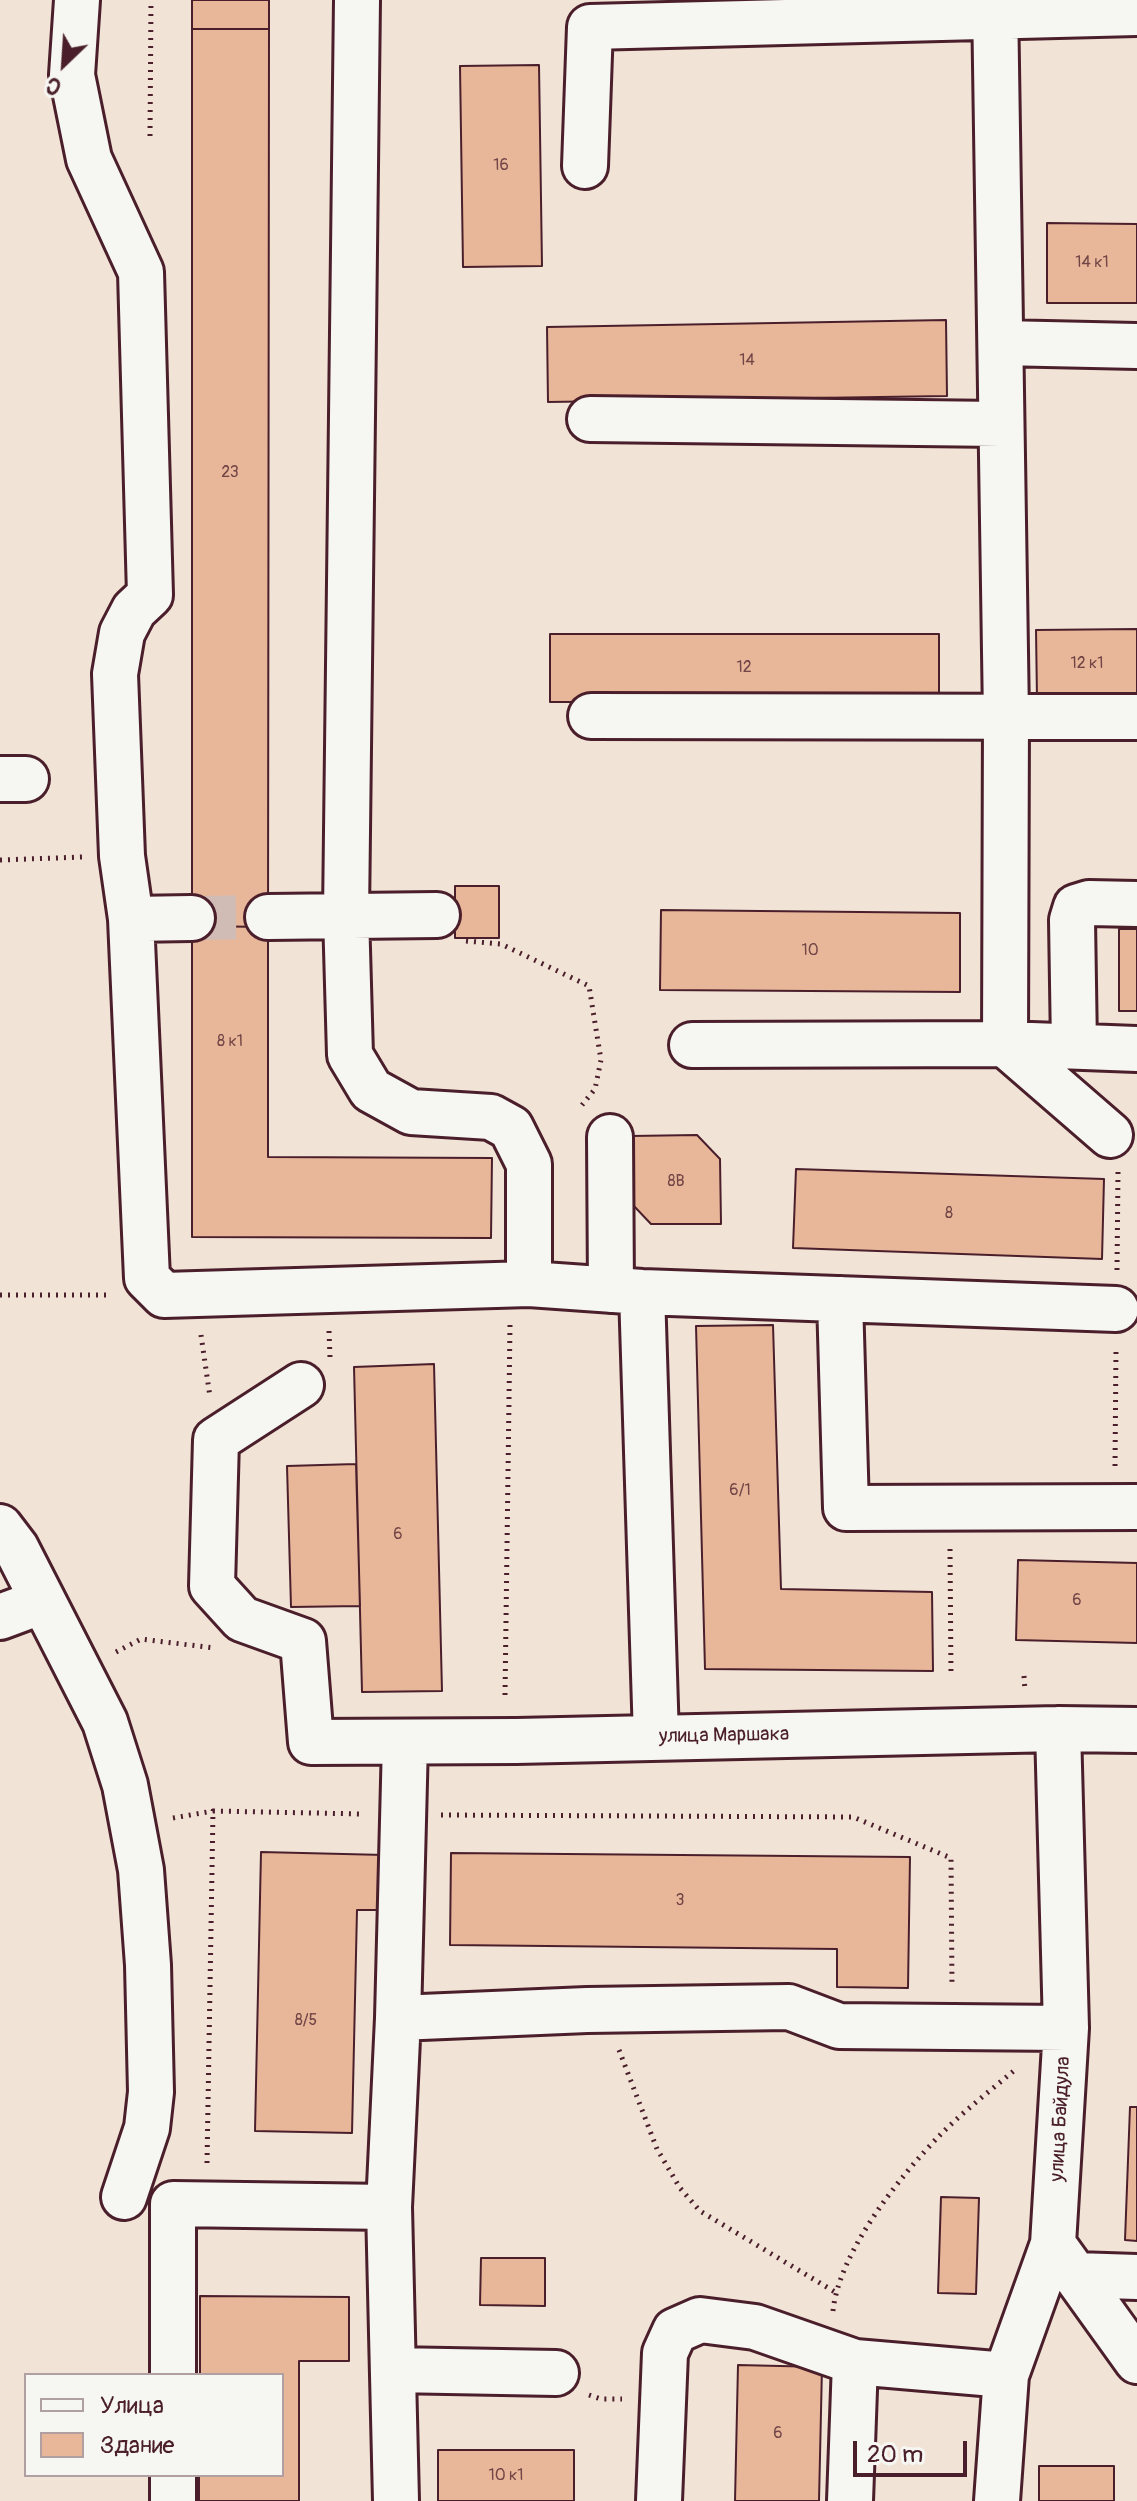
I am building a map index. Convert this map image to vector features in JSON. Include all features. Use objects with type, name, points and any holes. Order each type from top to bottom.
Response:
[{"type":"street","points":[[77,0],[72,75],[89,159],[141,272],[150,595],[134,610],[122,633],[115,674],[122,856],[131,919],[147,1278],[180,1295],[520,1284],[626,1291],[1116,1309]]},
{"type":"street","points":[[357,0],[346,914],[350,1055],[371,1090],[411,1112],[491,1117],[511,1128],[529,1164],[520,1284]]},
{"type":"street","points":[[585,166],[590,27],[995,9],[1137,13]]},
{"type":"street","points":[[995,9],[1006,716],[1005,1044],[1110,1135]]},
{"type":"street","points":[[1001,343],[1137,346]]},
{"type":"street","points":[[590,419],[1000,424]]},
{"type":"street","points":[[591,716],[1137,717]]},
{"type":"street","points":[[1074,1046],[1072,920],[1076,907],[1089,903],[1137,904]]},
{"type":"street","points":[[268,917],[437,915]]},
{"type":"street","points":[[131,919],[192,918]]},
{"type":"street","points":[[692,1045],[1005,1044],[1137,1049]]},
{"type":"street","points":[[594,1123],[626,1291],[656,1738]]},
{"type":"street","points":[[840,1299],[846,1508],[1126,1507]]},
{"type":"street","points":[[216,1440],[301,1385]]},
{"type":"street","name":"улица Маршака","points":[[216,1440],[212,1586],[242,1619],[303,1641],[311,1742],[1137,1730]]},
{"type":"street","points":[[0,1527],[16,1548],[105,1722],[125,1785],[141,1870],[148,1965],[151,2092],[147,2128],[124,2197]]},
{"type":"street","points":[[0,1617],[43,1601]]},
{"type":"street","name":"улица Байдула","points":[[997,2501],[1006,2375],[1064,2260],[1066,2028],[1058,1729]]},
{"type":"street","points":[[396,2501],[389,2207],[398,2018],[405,1742]]},
{"type":"street","points":[[398,2018],[789,2007],[839,2026],[1066,2028]]},
{"type":"street","points":[[173,2373],[173,2204],[389,2207]]},
{"type":"street","points":[[1064,2260],[1137,2277]]},
{"type":"street","points":[[1064,2260],[1137,2361]]},
{"type":"street","points":[[659,2501],[665,2353],[675,2331],[700,2320],[755,2327],[855,2362],[1006,2375]]},
{"type":"street","points":[[850,2501],[855,2362]]},
{"type":"street","points":[[393,2370],[556,2373]]},
{"type":"street","points":[[173,2477],[173,2501]]},
{"type":"path","points":[[150,136],[151,0]]},
{"type":"path","points":[[0,860],[122,856]]},
{"type":"path","points":[[437,915],[450,940],[501,944],[589,986],[601,1060],[595,1089],[594,1123]]},
{"type":"path","points":[[1110,1135],[1118,1167],[1116,1309],[1126,1507]]},
{"type":"path","points":[[505,1695],[520,1284]]},
{"type":"path","points":[[0,1295],[180,1295],[216,1440]]},
{"type":"path","points":[[950,1508],[951,1677]]},
{"type":"path","points":[[80,1671],[141,1639],[225,1650]]},
{"type":"path","points":[[206,2204],[213,1811],[853,1817],[951,1858],[952,2027]]},
{"type":"path","points":[[603,2010],[657,2149],[680,2188],[700,2211],[835,2292]]},
{"type":"path","points":[[855,2362],[833,2317],[835,2292],[850,2253],[892,2192],[941,2134],[1018,2067]]},
{"type":"path","points":[[556,2373],[586,2394],[601,2399],[663,2397]]},
{"type":"building","points":[[192,0],[269,0],[269,29],[192,29]]},
{"type":"building","points":[[192,29],[269,29],[268,927],[192,926]]},
{"type":"building","points":[[539,65],[542,266],[463,267],[460,66]]},
{"type":"building","points":[[1047,223],[1137,224],[1137,303],[1047,303]]},
{"type":"building","points":[[946,320],[947,396],[548,402],[547,327]]},
{"type":"building","points":[[1137,629],[1137,698],[1037,699],[1036,630]]},
{"type":"building","points":[[550,634],[939,634],[939,702],[550,702]]},
{"type":"building","points":[[455,886],[499,886],[499,938],[455,938]]},
{"type":"building","points":[[661,910],[960,913],[960,992],[660,990]]},
{"type":"building","points":[[192,926],[268,927],[268,1157],[492,1158],[491,1238],[192,1237]]},
{"type":"building","points":[[1119,929],[1137,929],[1137,1011],[1119,1011]]},
{"type":"building","points":[[697,1135],[720,1159],[721,1224],[651,1224],[632,1204],[631,1136]]},
{"type":"building","points":[[796,1169],[1104,1179],[1102,1259],[793,1248]]},
{"type":"building","points":[[773,1325],[781,1589],[932,1592],[933,1671],[705,1669],[696,1326]]},
{"type":"building","points":[[434,1364],[442,1691],[362,1692],[354,1367]]},
{"type":"building","points":[[356,1464],[360,1606],[291,1607],[287,1466]]},
{"type":"building","points":[[1018,1560],[1137,1563],[1137,1643],[1016,1640]]},
{"type":"building","points":[[261,1852],[385,1855],[384,1910],[357,1910],[352,2133],[255,2131]]},
{"type":"building","points":[[451,1853],[910,1857],[908,1988],[837,1987],[837,1949],[450,1945]]},
{"type":"building","points":[[1130,2107],[1137,2107],[1137,2241],[1125,2240]]},
{"type":"building","points":[[941,2197],[979,2198],[976,2294],[938,2293]]},
{"type":"building","points":[[481,2258],[545,2258],[545,2306],[480,2305]]},
{"type":"building","points":[[200,2296],[349,2297],[349,2361],[299,2361],[299,2501],[199,2501],[199,2477],[284,2477],[284,2373],[200,2373]]},
{"type":"building","points":[[738,2365],[822,2367],[819,2501],[735,2501]]},
{"type":"building","points":[[438,2450],[574,2450],[574,2501],[438,2501]]},
{"type":"building","points":[[1039,2466],[1114,2466],[1114,2501],[1039,2501]]},
{"type":"tunnel","points":[[192,918],[268,917]]}]
